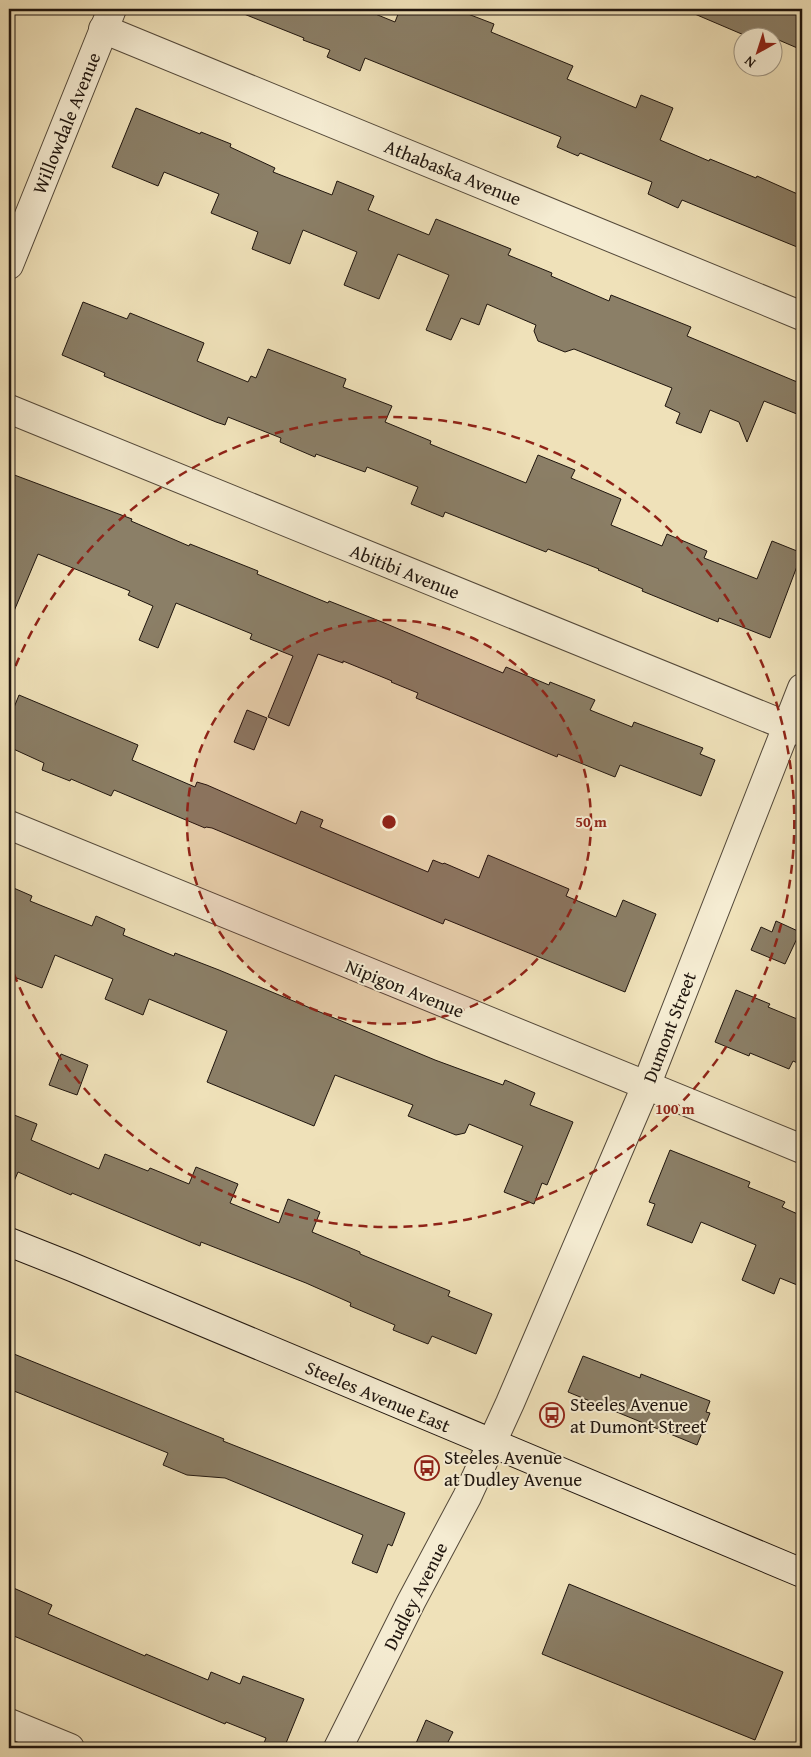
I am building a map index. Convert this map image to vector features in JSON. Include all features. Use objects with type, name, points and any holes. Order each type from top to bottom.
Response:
[{"type":"street","name":"Willowdale Avenue","points":[[9,266],[107,19]]},
{"type":"street","name":"Athabaska Avenue","points":[[107,19],[802,316]]},
{"type":"street","name":"Abitibi Avenue","points":[[9,409],[795,729]]},
{"type":"street","name":"Dumont Street","points":[[490,1444],[510,1403],[646,1086],[795,729],[802,688]]},
{"type":"street","name":"Nipigon Avenue","points":[[9,825],[802,1149]]},
{"type":"street","name":"Steeles Avenue East","points":[[9,1242],[802,1573]]},
{"type":"street","name":"Dudley Avenue","points":[[338,1748],[411,1602],[467,1497],[490,1444]]},
{"type":"street","points":[[9,1723],[70,1748]]},
{"type":"building","points":[[234,9],[363,9],[395,22],[400,9],[455,9],[494,24],[491,32],[573,66],[567,79],[636,108],[641,95],[673,108],[660,140],[709,161],[710,159],[756,178],[757,176],[802,196],[802,249],[682,200],[678,208],[648,194],[652,182],[580,153],[578,156],[557,147],[561,137],[365,58],[360,71],[327,57],[330,50]]},
{"type":"building","points":[[683,9],[802,9],[802,50],[784,42],[784,28],[734,28],[734,31]]},
{"type":"building","points":[[136,108],[200,134],[201,132],[231,144],[230,147],[275,168],[273,172],[332,195],[337,181],[374,196],[368,210],[429,235],[436,219],[511,249],[508,255],[552,273],[551,276],[609,301],[611,295],[691,327],[687,336],[802,384],[802,416],[764,401],[747,442],[739,422],[710,410],[701,433],[676,423],[680,413],[665,406],[672,388],[574,349],[565,352],[538,341],[534,331],[536,325],[487,304],[479,325],[461,318],[451,340],[426,330],[449,275],[398,254],[379,299],[344,285],[357,252],[303,230],[290,264],[252,249],[258,232],[211,213],[219,194],[164,172],[158,186],[112,167]]},
{"type":"building","points":[[83,302],[127,319],[130,313],[204,343],[197,361],[248,382],[251,376],[256,378],[268,349],[346,379],[343,387],[392,406],[385,422],[431,441],[430,444],[526,483],[538,455],[575,470],[571,478],[621,499],[611,525],[662,546],[667,534],[707,551],[704,558],[757,579],[772,541],[802,553],[770,638],[719,618],[718,622],[642,591],[643,589],[599,569],[548,549],[546,552],[445,512],[443,517],[411,504],[418,487],[367,467],[365,472],[316,454],[315,457],[280,442],[281,438],[228,417],[225,425],[104,376],[105,373],[62,355]]},
{"type":"building","points":[[9,473],[132,519],[131,521],[189,546],[190,544],[258,571],[257,574],[328,603],[329,601],[382,622],[503,673],[506,667],[549,685],[550,682],[595,700],[590,710],[632,727],[634,722],[703,748],[700,754],[715,760],[701,796],[620,765],[615,777],[558,754],[557,757],[416,698],[418,693],[392,681],[343,661],[343,663],[318,654],[289,726],[268,717],[293,656],[250,639],[252,634],[176,603],[158,648],[139,640],[153,606],[128,595],[130,591],[38,554],[9,623]]},
{"type":"building","points":[[19,695],[138,745],[132,760],[195,787],[197,782],[207,785],[296,824],[301,811],[323,820],[320,827],[428,872],[433,860],[479,878],[488,855],[569,889],[566,896],[616,917],[623,900],[656,914],[625,992],[445,919],[443,924],[212,828],[205,828],[114,790],[111,796],[71,779],[70,781],[42,770],[44,763],[9,747],[9,720]]},
{"type":"building","points":[[247,710],[267,718],[254,750],[234,742]]},
{"type":"building","points":[[9,886],[32,896],[30,901],[92,926],[96,916],[125,929],[123,935],[174,956],[175,953],[219,970],[435,1060],[503,1085],[505,1080],[535,1093],[530,1105],[573,1122],[547,1185],[542,1183],[534,1204],[504,1192],[523,1146],[469,1124],[465,1133],[456,1135],[408,1116],[413,1105],[335,1075],[314,1126],[207,1082],[227,1031],[149,999],[143,1015],[105,999],[113,979],[55,955],[42,988],[9,975]]},
{"type":"building","points":[[776,921],[800,932],[785,964],[751,950],[761,927],[772,932]]},
{"type":"building","points":[[736,990],[770,1004],[768,1007],[802,1021],[802,1065],[793,1061],[789,1069],[750,1053],[749,1056],[715,1042]]},
{"type":"building","points":[[61,1054],[88,1065],[77,1095],[49,1085]]},
{"type":"building","points":[[9,1113],[37,1124],[31,1140],[99,1169],[105,1154],[148,1171],[150,1168],[189,1184],[196,1167],[238,1184],[230,1203],[279,1223],[288,1199],[320,1212],[312,1232],[450,1291],[448,1296],[492,1314],[476,1354],[432,1336],[428,1344],[393,1330],[395,1325],[350,1306],[351,1303],[306,1283],[201,1242],[200,1246],[18,1172],[9,1193]]},
{"type":"building","points":[[670,1150],[750,1182],[748,1187],[785,1202],[782,1207],[802,1216],[802,1287],[780,1278],[774,1294],[742,1280],[756,1245],[701,1222],[692,1243],[647,1225],[655,1204],[649,1202]]},
{"type":"building","points":[[9,1352],[224,1439],[223,1441],[405,1513],[392,1546],[388,1544],[377,1573],[352,1563],[363,1535],[225,1478],[187,1475],[163,1465],[168,1453],[9,1389]]},
{"type":"building","points":[[583,1356],[640,1378],[641,1374],[710,1401],[706,1412],[710,1413],[697,1445],[568,1392]]},
{"type":"building","points":[[569,1584],[783,1672],[755,1740],[542,1654]]},
{"type":"building","points":[[9,1586],[52,1605],[48,1614],[145,1656],[146,1654],[208,1680],[211,1672],[240,1684],[243,1676],[304,1699],[284,1748],[262,1748],[266,1738],[226,1722],[225,1724],[9,1634]]},
{"type":"building","points":[[426,1720],[453,1732],[445,1748],[414,1748]]},
{"type":"place","name":"Steeles Avenue at Dumont Street","points":[[552,1415]]},
{"type":"place","name":"Steeles Avenue at Dudley Avenue","points":[[427,1468]]}]
